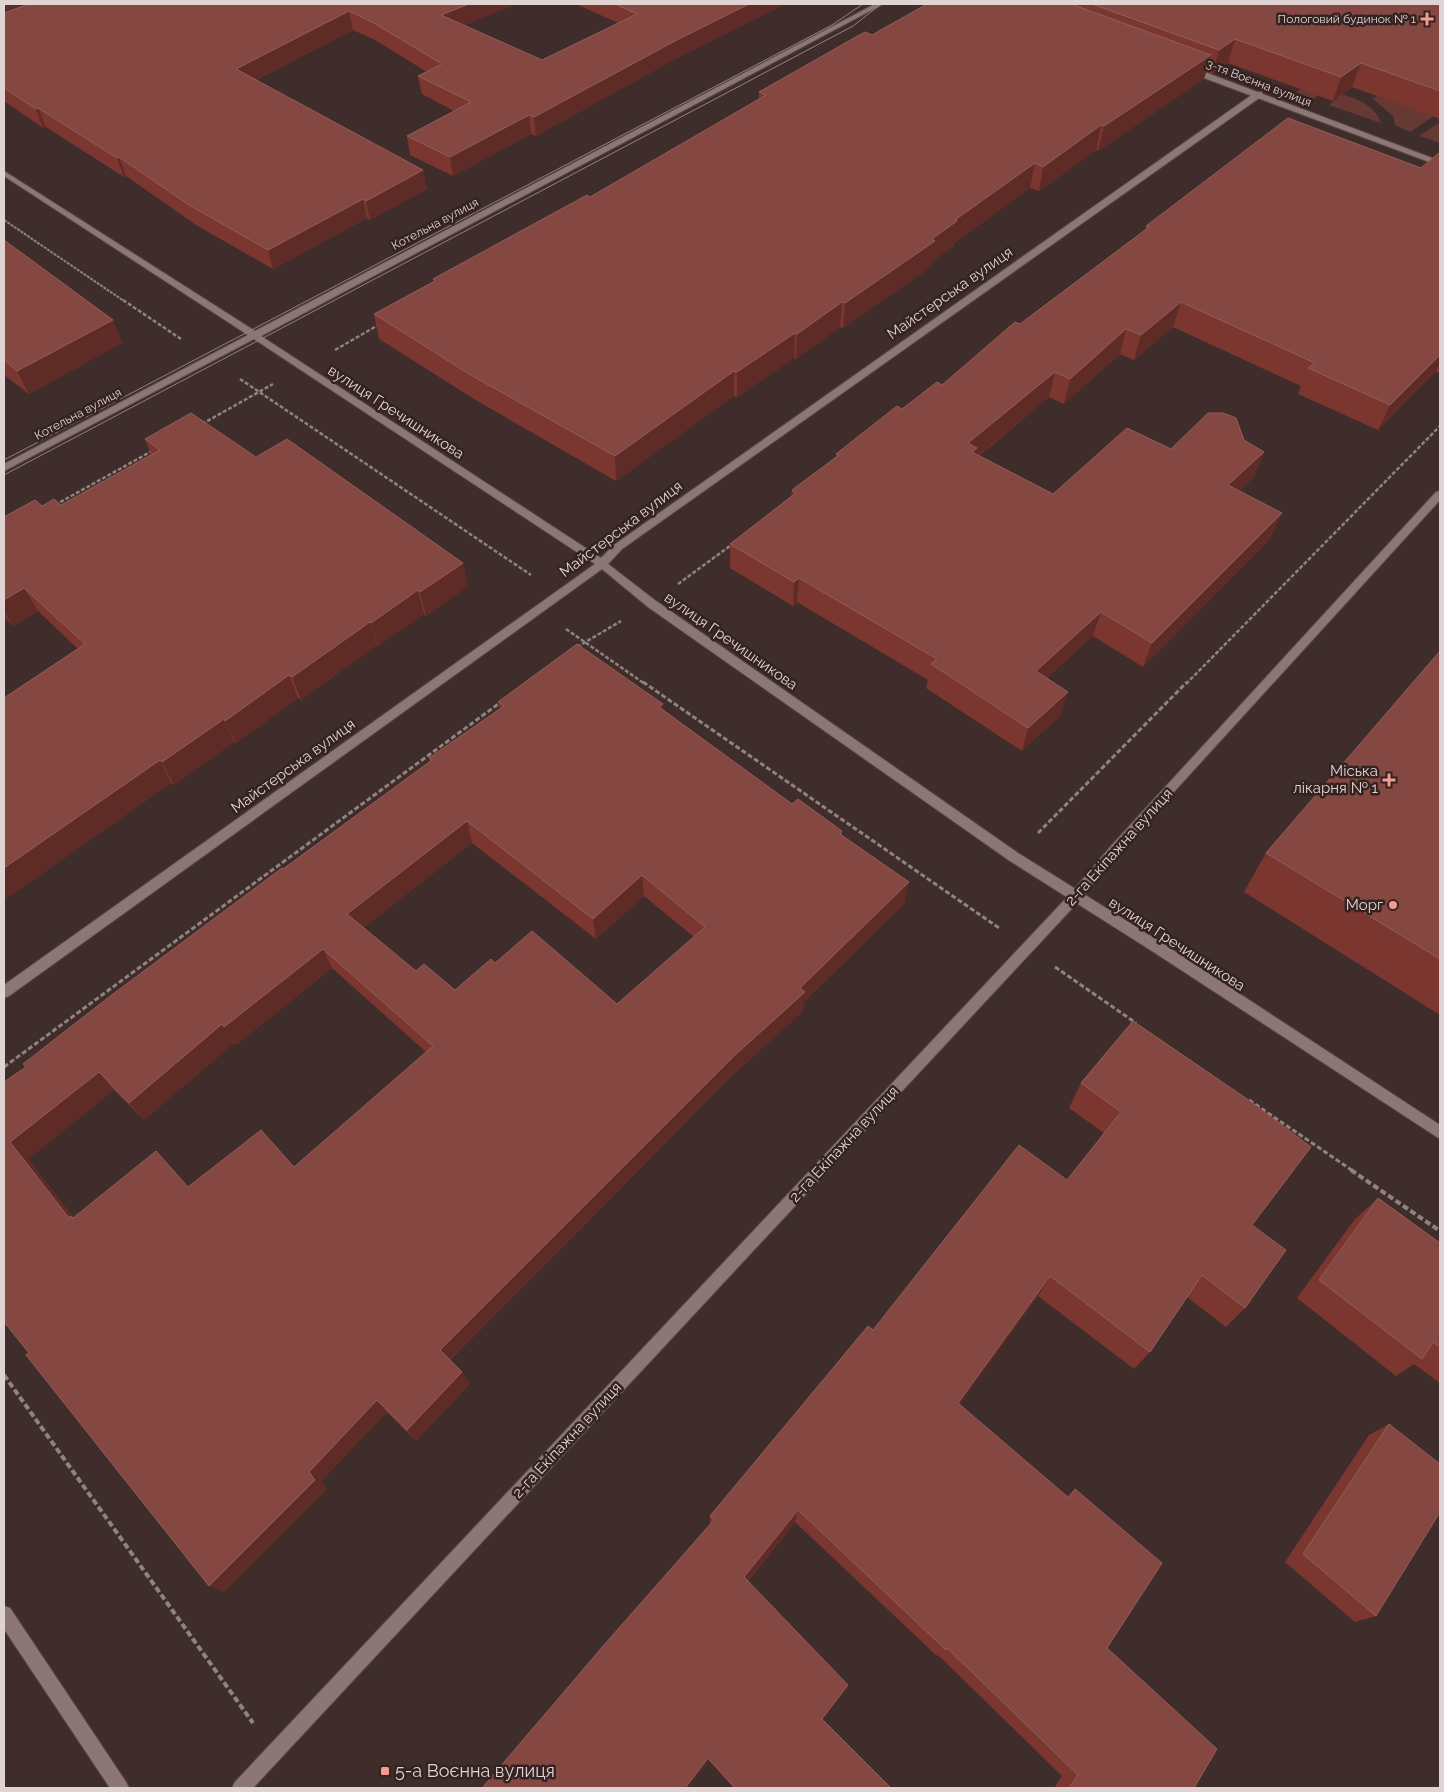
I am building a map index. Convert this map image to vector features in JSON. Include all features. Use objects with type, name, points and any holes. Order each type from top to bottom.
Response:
[{"type":"street","name":"Котельна вулиця","points":[[4,468],[253,334],[880,4]]},
{"type":"street","name":"3-тя Воєнна вулиця","points":[[1178,65],[1440,164]]},
{"type":"street","name":"Майстерська вулиця","points":[[4,992],[602,564],[626,542],[1258,94]]},
{"type":"street","name":"вулиця Гречишникова","points":[[4,173],[253,334],[602,564],[652,604],[1075,897],[1157,947],[1440,1133]]},
{"type":"street","name":"2-га Екіпажна вулиця","points":[[241,1788],[1075,897],[1116,848],[1440,494]]},
{"type":"street","points":[[4,1614],[120,1788]]},
{"type":"path","points":[[4,220],[532,576]]},
{"type":"path","points":[[199,425],[388,320]]},
{"type":"path","points":[[1032,839],[1440,426]]},
{"type":"path","points":[[55,505],[157,448]]},
{"type":"path","points":[[538,610],[1002,929]]},
{"type":"path","points":[[1051,963],[1140,1026]]},
{"type":"path","points":[[1245,1098],[1440,1231]]},
{"type":"path","points":[[4,1375],[274,1753]]},
{"type":"shaded area","points":[[1301,88],[1334,93],[1358,100],[1376,113],[1381,123],[1329,105],[1338,98],[1323,92],[1313,99],[1296,93]]},
{"type":"shaded area","points":[[1377,96],[1434,116],[1410,132],[1395,125],[1393,116],[1373,99]]},
{"type":"shaded area","points":[[1440,122],[1440,143],[1419,136]]},
{"type":"building","points":[[29,4],[469,4],[441,15],[542,60],[637,14],[615,4],[749,4],[675,41],[534,117],[529,115],[450,157],[407,136],[471,102],[418,76],[442,64],[372,22],[349,11],[236,69],[423,170],[366,201],[363,199],[268,250],[189,205],[119,157],[117,158],[4,88],[4,13]]},
{"type":"building","points":[[927,4],[1071,4],[1211,55],[1104,126],[1101,125],[1043,167],[1035,163],[955,220],[957,221],[932,239],[935,241],[845,303],[842,302],[797,334],[795,333],[737,372],[734,371],[615,456],[469,374],[374,314],[435,281],[433,279],[587,195],[590,197],[766,95],[759,92],[854,38],[865,32],[872,35]]},
{"type":"building","points":[[1092,4],[1440,4],[1440,91],[1361,63],[1341,77],[1235,39],[1219,50]]},
{"type":"building","points":[[1288,118],[1421,168],[1440,152],[1440,355],[1390,405],[1308,368],[1315,363],[1181,302],[1141,335],[1126,329],[1070,379],[1055,372],[968,443],[977,448],[972,452],[1053,494],[1127,428],[1171,449],[1208,413],[1223,413],[1236,418],[1244,440],[1264,452],[1228,485],[1282,513],[1152,643],[1101,612],[1036,671],[1068,692],[1028,728],[931,664],[937,659],[799,578],[794,582],[730,544],[796,493],[792,490],[839,455],[836,454],[897,406],[902,409],[937,382],[942,385],[1015,322],[1020,324],[1149,227],[1146,226]]},
{"type":"building","points":[[4,240],[113,320],[17,371],[4,360]]},
{"type":"building","points":[[191,413],[256,457],[287,439],[463,563],[370,622],[292,677],[289,675],[225,721],[224,719],[162,762],[160,760],[4,868],[4,698],[85,644],[24,588],[4,600],[4,517],[35,500],[42,506],[54,499],[61,505],[160,450],[145,439]]},
{"type":"building","points":[[577,644],[663,704],[659,707],[792,804],[798,799],[842,831],[840,834],[909,882],[800,988],[805,992],[734,1056],[440,1350],[462,1372],[407,1430],[377,1400],[309,1472],[315,1480],[209,1586],[26,1355],[29,1353],[4,1322],[4,1082],[26,1067],[23,1064],[109,997],[282,868],[432,760],[429,758],[504,706],[498,702]],"holes":[[[467,821],[593,919],[642,875],[705,927],[617,1004],[532,931],[495,963],[491,959],[455,990],[424,964],[416,971],[347,914]],[[323,949],[433,1046],[294,1167],[261,1130],[188,1187],[156,1151],[73,1218],[71,1216],[69,1218],[10,1142],[99,1072],[129,1103],[222,1024],[224,1027]]]},
{"type":"building","name":"Міська лікарня № 1","points":[[1440,651],[1440,959],[1266,853]]},
{"type":"building","points":[[1133,1021],[1250,1101],[1311,1147],[1252,1225],[1286,1250],[1245,1308],[1202,1275],[1150,1352],[1050,1276],[958,1403],[1069,1498],[1075,1489],[1162,1563],[1107,1648],[1217,1749],[1194,1788],[1069,1788],[1078,1775],[947,1648],[946,1650],[798,1510],[744,1577],[848,1685],[822,1719],[891,1788],[735,1788],[708,1758],[685,1788],[482,1788],[714,1520],[710,1516],[868,1326],[873,1330],[1019,1145],[1067,1180],[1121,1112],[1081,1083]]},
{"type":"building","points":[[1378,1198],[1440,1243],[1440,1347],[1433,1342],[1422,1359],[1319,1280]]},
{"type":"building","points":[[1389,1424],[1440,1464],[1440,1512],[1376,1616],[1303,1554]]},
{"type":"tram line","points":[[4,460],[832,25],[863,4]]},
{"type":"tram line","points":[[4,475],[853,26],[881,4]]},
{"type":"place","name":"Пологовий будинок № 1","points":[[1427,19]]},
{"type":"place","name":"Міська лікарня № 1","points":[[1389,780]]},
{"type":"place","name":"Морг","points":[[1393,905]]},
{"type":"place","name":"5-а Воєнна вулиця","points":[[385,1771]]}]
